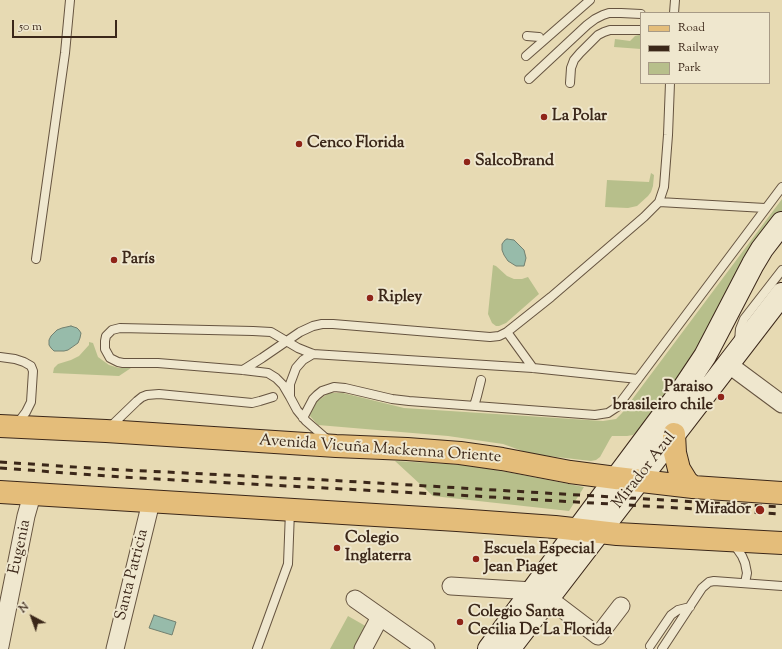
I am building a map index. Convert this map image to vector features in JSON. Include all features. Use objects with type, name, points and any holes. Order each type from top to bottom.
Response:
[{"type":"main road","name":"Mirador Azul","points":[[588,531],[616,478],[705,356],[753,264],[762,249],[782,223]]},
{"type":"main road","name":"Mirador Azul","points":[[489,649],[540,594],[588,531],[638,481],[782,294]]},
{"type":"main road","name":"Avenida Vicuña Mackenna Oriente","points":[[7,426],[460,453],[502,459],[570,472],[638,481],[693,487],[782,493]]},
{"type":"main road","points":[[674,434],[675,453],[679,469],[687,482],[693,487]]},
{"type":"main road","points":[[0,492],[457,520],[617,534],[782,543]]},
{"type":"main road","name":"Mirador Azul","points":[[508,649],[540,594]]},
{"type":"street","points":[[733,357],[782,404]]},
{"type":"street","name":"Eugenia","points":[[0,646],[26,516],[32,494]]},
{"type":"street","name":"Santa Patricia","points":[[115,649],[151,502]]},
{"type":"street","points":[[451,586],[540,594],[598,636],[621,606]]},
{"type":"street","points":[[355,599],[426,649]]},
{"type":"street","points":[[363,649],[380,617]]},
{"type":"lane","points":[[36,259],[65,53],[70,0]]},
{"type":"lane","points":[[582,0],[539,37],[526,52],[590,0]]},
{"type":"lane","points":[[674,12],[675,0]]},
{"type":"lane","points":[[529,79],[595,19],[609,13],[621,12],[640,14]]},
{"type":"lane","points":[[570,83],[571,68],[574,60],[598,35],[610,30],[640,30]]},
{"type":"lane","points":[[527,36],[539,37]]},
{"type":"lane","points":[[243,370],[300,332],[322,324],[490,337],[499,336],[507,332],[551,297],[660,202],[664,187],[670,84]]},
{"type":"lane","points":[[303,418],[313,399],[317,395],[322,391],[334,387],[409,402],[595,415],[612,411],[617,407],[782,187]]},
{"type":"lane","points":[[660,202],[765,208]]},
{"type":"lane","points":[[733,357],[744,319],[782,270]]},
{"type":"lane","points":[[336,446],[303,418],[283,386],[276,378],[268,374],[243,370],[158,363],[118,362],[108,356],[105,349],[106,336],[112,330],[120,328],[271,332],[298,348],[313,354],[532,368],[638,379]]},
{"type":"lane","points":[[507,332],[532,368]]},
{"type":"lane","points":[[290,397],[290,384],[296,368],[303,360],[313,354]]},
{"type":"lane","points":[[0,357],[24,362],[31,366],[34,374],[31,402],[26,412],[22,419],[7,426]]},
{"type":"lane","points":[[474,406],[481,380]]},
{"type":"lane","points":[[106,431],[136,401],[147,395],[159,394],[244,403],[260,401],[274,396]]},
{"type":"lane","points":[[257,649],[288,564],[290,510]]},
{"type":"lane","points":[[732,540],[745,563],[747,573],[745,583]]},
{"type":"lane","points":[[662,649],[702,588],[709,582],[714,581],[782,586]]},
{"type":"lane","points":[[650,646],[671,615],[678,610],[690,606]]},
{"type":"green space","points":[[640,35],[640,49],[614,47],[615,39],[630,41],[635,36]]},
{"type":"green space","points":[[651,173],[654,175],[651,192],[637,206],[628,208],[605,207],[607,180],[649,182]]},
{"type":"green space","points":[[782,199],[782,211],[774,220],[691,361],[639,429],[633,435],[612,436],[600,457],[596,460],[591,461],[531,454],[503,444],[448,436],[318,425],[310,416],[311,407],[316,402],[329,393],[343,393],[404,408],[603,421],[616,419]]},
{"type":"green space","points":[[493,265],[507,276],[514,279],[528,277],[539,294],[506,323],[499,326],[492,323],[488,314]]},
{"type":"green space","points":[[89,342],[93,343],[98,357],[109,365],[119,368],[131,368],[119,376],[53,373],[54,368],[58,364],[79,356],[89,345]]},
{"type":"green space","points":[[395,461],[466,465],[584,487],[569,511],[433,496]]},
{"type":"green space","points":[[348,616],[369,628],[357,649],[330,649]]},
{"type":"shaded area","points":[[507,239],[514,240],[524,250],[526,258],[524,266],[516,266],[508,261],[504,255],[502,244]]},
{"type":"shaded area","points":[[71,326],[77,328],[81,333],[78,343],[68,350],[54,351],[49,345],[51,336],[57,330]]},
{"type":"shaded area","points":[[154,615],[176,622],[172,635],[149,628]]},
{"type":"railway","points":[[0,462],[782,507]]},
{"type":"railway","points":[[0,468],[121,477],[782,514]]},
{"type":"place","name":"La Polar","points":[[544,117]]},
{"type":"place","name":"Cenco Florida","points":[[299,144]]},
{"type":"place","name":"SalcoBrand","points":[[467,162]]},
{"type":"place","name":"París","points":[[114,260]]},
{"type":"place","name":"Ripley","points":[[370,298]]},
{"type":"place","name":"Paraiso brasileiro chile","points":[[721,397]]},
{"type":"place","name":"Mirador","points":[[760,510]]},
{"type":"place","name":"Colegio Inglaterra","points":[[337,548]]},
{"type":"place","name":"Escuela Especial Jean Piaget","points":[[476,559]]},
{"type":"place","name":"Colegio Santa Cecilia De La Florida","points":[[460,622]]}]
